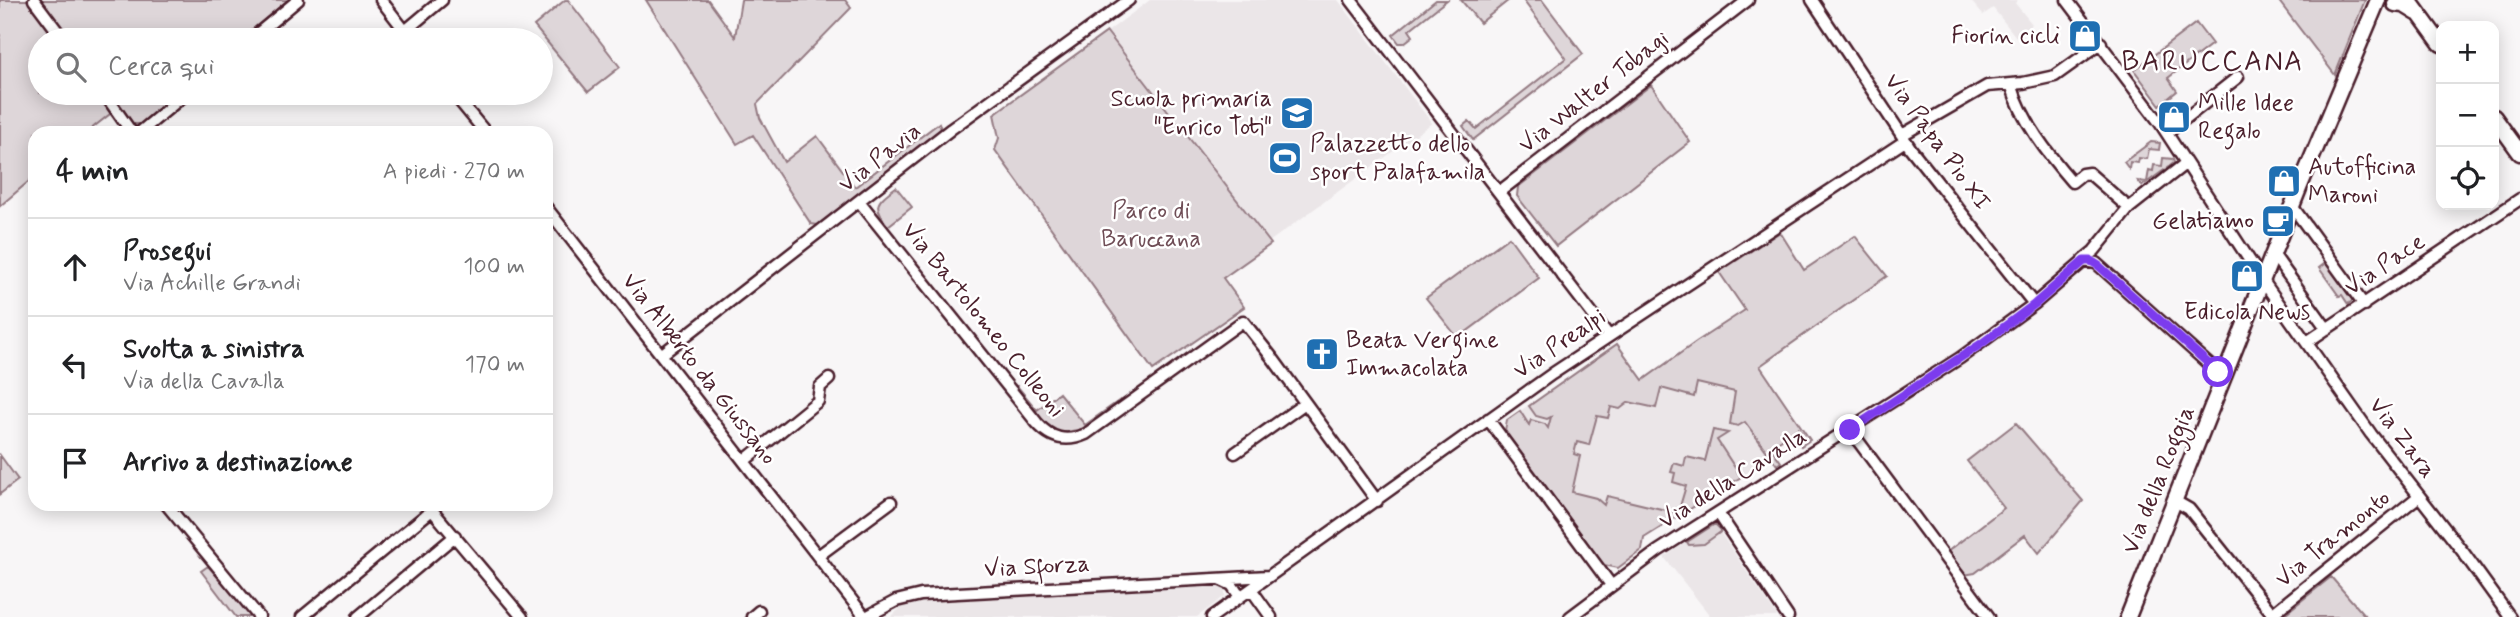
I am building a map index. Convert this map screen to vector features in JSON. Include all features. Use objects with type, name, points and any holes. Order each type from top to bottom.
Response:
[{"type":"street","points":[[34,0],[55,28]]},
{"type":"street","points":[[264,28],[298,0]]},
{"type":"street","points":[[381,0],[403,28]]},
{"type":"street","points":[[409,28],[442,0]]},
{"type":"street","name":"Via Pavia","points":[[662,355],[951,129],[1129,0]]},
{"type":"street","points":[[1351,0],[1609,335]]},
{"type":"street","name":"Via Walter Tobagi","points":[[1499,192],[1748,0]]},
{"type":"street","name":"Via Papa Pio XI","points":[[1812,0],[1903,138],[2035,304]]},
{"type":"street","name":"Via Zara","points":[[2067,0],[2167,133],[2263,281],[2371,434],[2477,570],[2510,617]]},
{"type":"street","points":[[2393,1],[2409,7],[2421,16],[2436,37]]},
{"type":"street","name":"Via della Roggia","points":[[2128,617],[2368,23],[2393,1]]},
{"type":"street","name":"Via Prealpi","points":[[1212,617],[1609,335],[1903,138],[1987,86],[2055,76],[2101,43]]},
{"type":"street","points":[[2167,133],[2238,77]]},
{"type":"street","points":[[2011,84],[2042,145],[2072,182],[2087,173],[2129,208]]},
{"type":"street","points":[[113,105],[127,126]]},
{"type":"street","points":[[147,126],[173,105]]},
{"type":"street","points":[[463,105],[480,126]]},
{"type":"street","points":[[2499,124],[2520,153]]},
{"type":"street","name":"Via della Cavalla","points":[[1570,617],[1658,551],[1961,358],[2035,304],[2090,259],[2129,208],[2186,163]]},
{"type":"street","name":"Via Pace","points":[[2308,342],[2520,199]]},
{"type":"street","name":"Via Bartolomeo Colleoni","points":[[859,201],[1037,423],[1053,437],[1070,439],[1086,434],[1243,321],[1377,501]]},
{"type":"street","points":[[2292,206],[2364,304]]},
{"type":"street","name":"Via Alberto da Giussano","points":[[553,216],[865,617]]},
{"type":"street","points":[[2273,254],[2327,329]]},
{"type":"street","points":[[2090,259],[2204,361],[2226,374]]},
{"type":"street","points":[[744,461],[818,401],[820,387],[830,379]]},
{"type":"street","points":[[1235,453],[1304,404]]},
{"type":"street","points":[[1489,419],[1611,585]]},
{"type":"street","points":[[1850,430],[1989,617]]},
{"type":"street","name":"Via Tramonto","points":[[2175,501],[2189,509],[2274,616],[2419,496]]},
{"type":"street","points":[[818,556],[891,502]]},
{"type":"street","points":[[172,511],[259,617]]},
{"type":"street","points":[[302,617],[425,511]]},
{"type":"street","points":[[433,511],[523,617]]},
{"type":"street","points":[[1718,513],[1788,617]]},
{"type":"street","points":[[358,617],[455,536]]},
{"type":"street","name":"Via Sforza","points":[[865,617],[896,601],[921,595],[1269,576]]},
{"type":"street","points":[[1215,579],[1232,585],[1240,597]]},
{"type":"street","points":[[1251,590],[1271,617]]},
{"type":"shaded area","name":"Scuola primaria \"Enrico Toti\"","points":[[1150,0],[1338,0],[1432,123],[1269,242],[1107,32]]},
{"type":"shaded area","points":[[1970,0],[2018,0],[2015,3],[2032,24],[2016,37],[1993,8],[1983,15]]},
{"type":"shaded area","points":[[1728,321],[1801,427],[1776,443],[1773,457],[1644,538],[1642,550],[1618,568],[1604,565],[1505,431],[1507,420],[1617,344],[1643,380]]},
{"type":"shaded area","points":[[1717,528],[1776,617],[1711,617],[1664,557],[1704,531]]},
{"type":"shaded area","points":[[1222,587],[1225,596],[1197,617],[891,617],[901,607],[915,603]]},
{"type":"green space","points":[[0,0],[288,0],[254,28],[28,28],[28,105],[165,105],[142,124],[131,124],[119,107],[95,126],[28,126],[28,182],[0,206]]},
{"type":"green space","points":[[568,0],[620,67],[588,92],[553,49],[553,28],[534,26]]},
{"type":"green space","points":[[646,0],[708,0],[735,37],[741,0],[845,0],[851,8],[757,104],[760,118],[784,162],[817,136],[855,187],[939,123],[941,129],[818,225],[811,224],[753,135],[737,144]]},
{"type":"green space","points":[[1436,0],[1447,0],[1409,30],[1413,36],[1404,43],[1399,43],[1393,35]]},
{"type":"green space","points":[[1461,0],[1509,0],[1480,23]]},
{"type":"green space","points":[[1523,0],[1542,0],[1583,54],[1473,140],[1463,126],[1469,121],[1476,129],[1566,58]]},
{"type":"green space","points":[[2278,0],[2365,0],[2335,75]]},
{"type":"green space","points":[[2196,23],[2212,44],[2168,78],[2177,91],[2160,105],[2134,70]]},
{"type":"green space","name":"Parco di Baruccana","points":[[1107,32],[1271,244],[1223,278],[1244,307],[1153,370],[995,150],[999,138],[994,114]]},
{"type":"green space","points":[[1651,85],[1690,142],[1556,246],[1517,196],[1518,187]]},
{"type":"green space","points":[[2151,142],[2160,143],[2159,150],[2149,149],[2147,159],[2139,158],[2138,163],[2130,162],[2129,169],[2124,162]]},
{"type":"green space","points":[[2163,158],[2173,159],[2174,163],[2142,186],[2138,181],[2147,182],[2149,170],[2153,171],[2154,165],[2162,166]]},
{"type":"green space","points":[[896,187],[912,207],[888,226],[878,204]]},
{"type":"green space","points":[[1780,232],[1804,270],[1855,236],[1887,276],[1760,366],[1810,440],[1801,446],[1799,443],[1802,433],[1798,428],[1776,443],[1774,452],[1781,462],[1777,465],[1745,422],[1738,426],[1730,424],[1735,392],[1697,383],[1694,397],[1661,388],[1656,408],[1629,402],[1620,409],[1611,407],[1608,418],[1597,416],[1589,445],[1577,442],[1574,454],[1580,456],[1572,492],[1596,498],[1604,505],[1607,496],[1678,513],[1686,486],[1673,482],[1675,473],[1671,472],[1674,463],[1684,466],[1686,457],[1705,461],[1713,430],[1728,433],[1717,440],[1741,477],[1644,538],[1642,550],[1618,568],[1604,565],[1505,431],[1507,420],[1520,411],[1529,425],[1531,420],[1545,424],[1548,428],[1551,417],[1547,419],[1536,416],[1529,406],[1617,344],[1643,380],[1745,310],[1719,272]]},
{"type":"green space","points":[[1509,237],[1539,278],[1458,338],[1426,298]]},
{"type":"green space","points":[[2328,261],[2355,299],[2348,304],[2319,268]]},
{"type":"green space","points":[[1017,386],[1037,410],[1059,393],[1085,425],[1120,400],[1122,402],[1083,429],[1060,433],[1047,426],[1015,387]]},
{"type":"green space","points":[[2016,423],[2083,501],[2039,553],[2025,535],[1975,573],[1964,575],[1947,552],[2004,508],[1967,461]]},
{"type":"green space","points":[[0,455],[18,480],[0,494]]},
{"type":"green space","points":[[1715,524],[1722,531],[1704,544],[1689,545],[1687,542]]},
{"type":"green space","points":[[208,566],[253,617],[236,617],[201,571]]},
{"type":"green space","points":[[2331,577],[2366,617],[2285,617],[2286,613]]},
{"type":"place","name":"Fiorin cicli","points":[[2085,36]]},
{"type":"place","name":"Scuola primaria \"Enrico Toti\"","points":[[1297,113]]},
{"type":"place","name":"Mille Idee Regalo","points":[[2174,117]]},
{"type":"place","name":"Palazzetto dello sport Palafamila","points":[[1285,158]]},
{"type":"place","name":"Autofficina Maroni","points":[[2284,181]]},
{"type":"place","name":"Gelatiamo","points":[[2278,221]]},
{"type":"place","name":"Edicola News","points":[[2247,276]]},
{"type":"place","name":"Beata Vergine Immacolata","points":[[1322,354]]},
{"type":"district","name":"BARUCCANA","points":[[2213,62]]},
{"type":"route","points":[[1850,430],[1981,344],[2035,304],[2084,261],[2096,263],[2218,372]]}]
